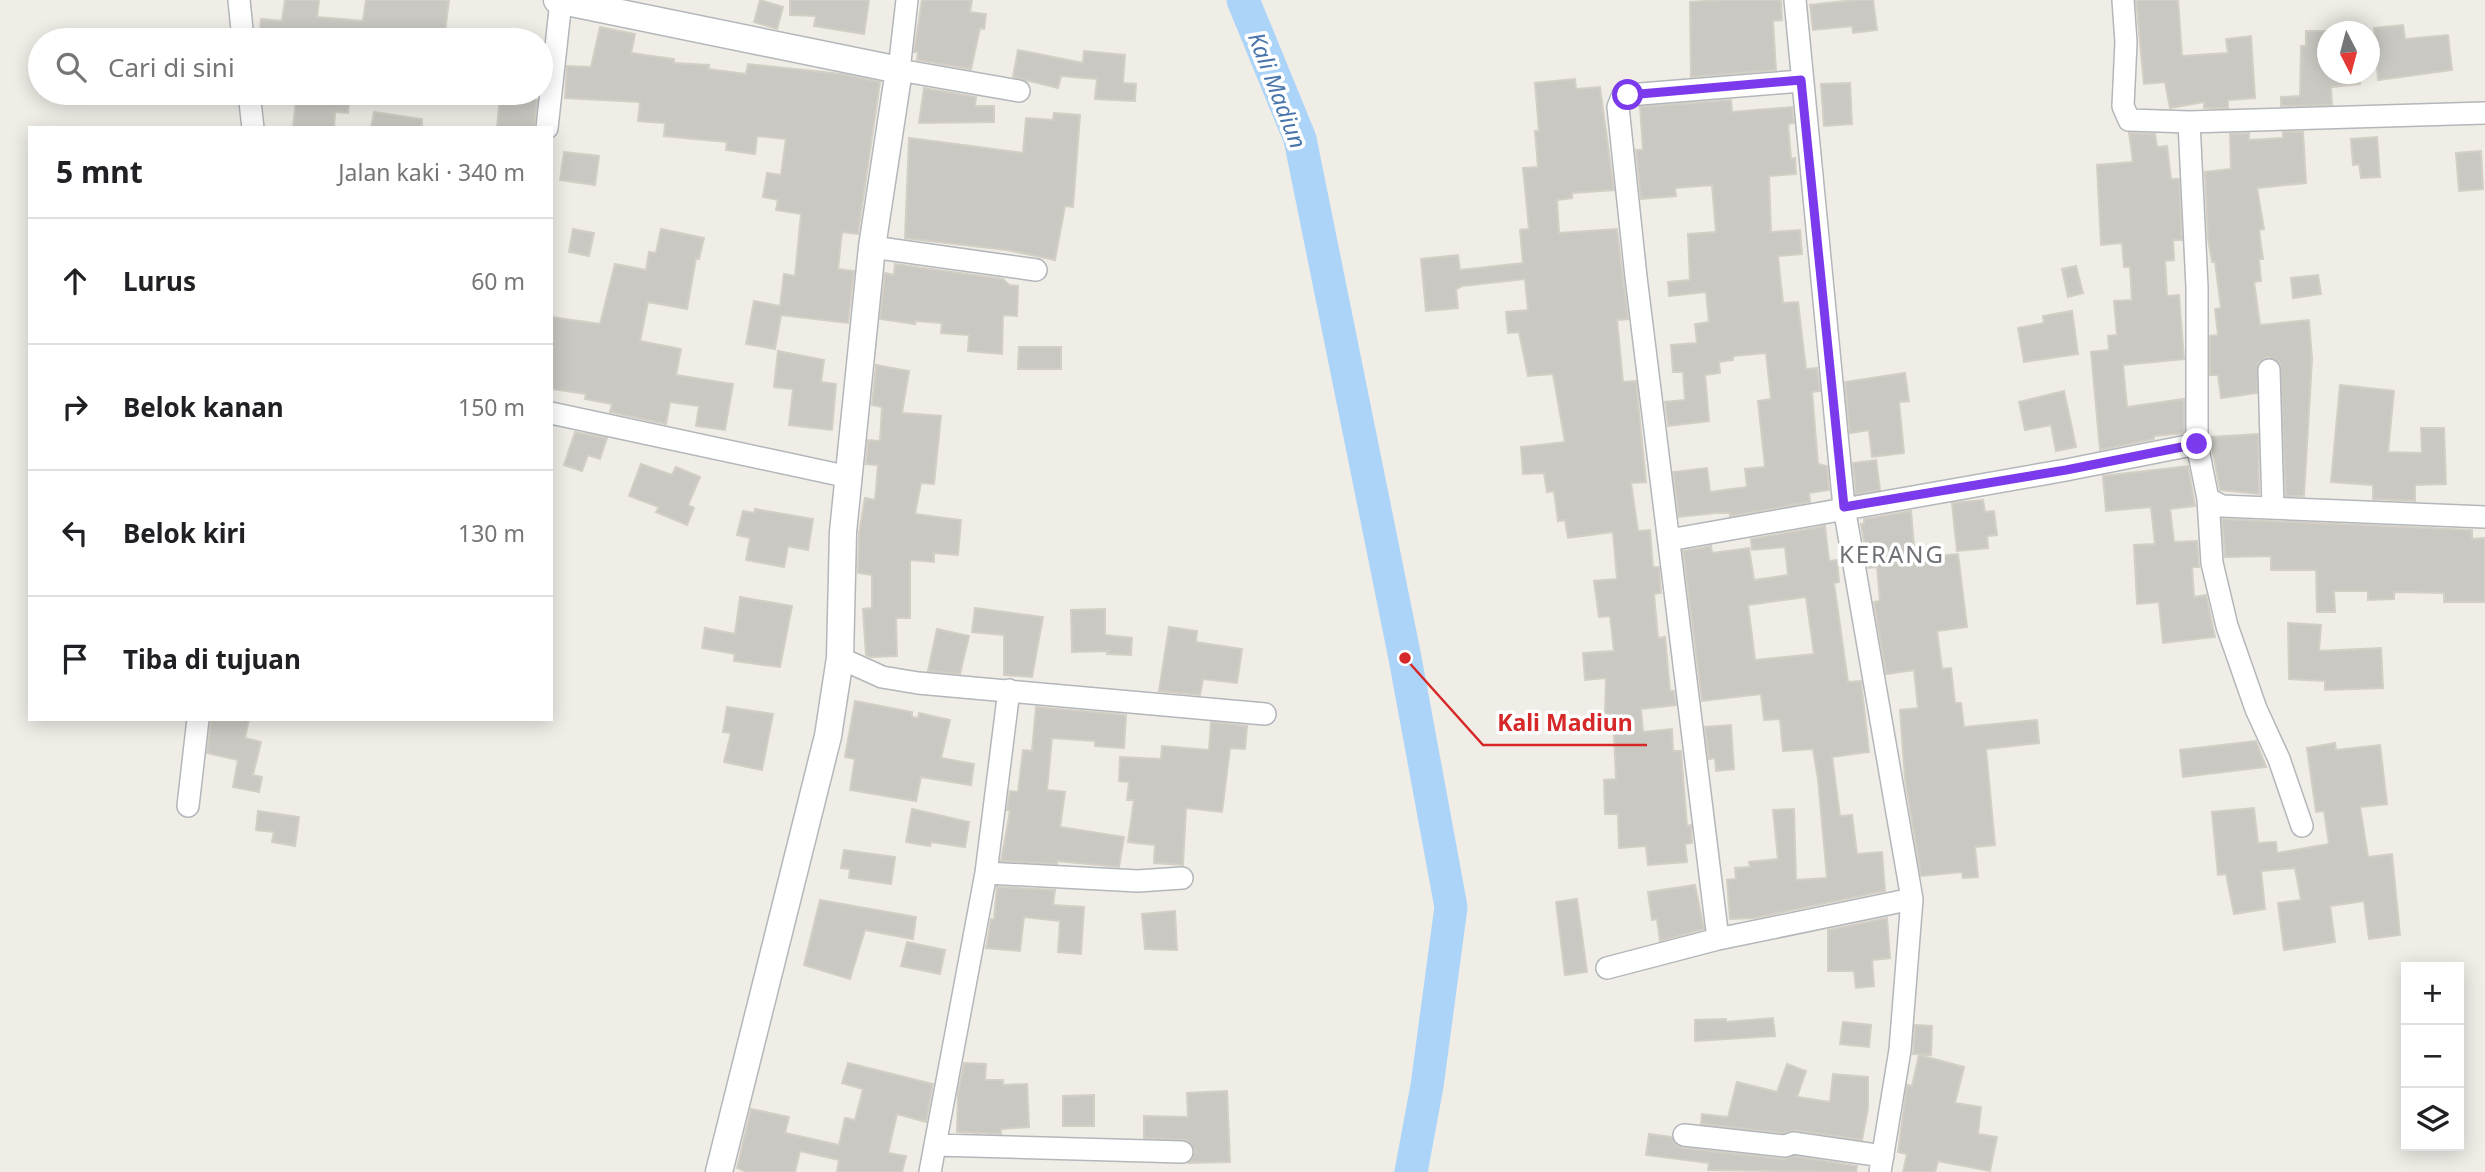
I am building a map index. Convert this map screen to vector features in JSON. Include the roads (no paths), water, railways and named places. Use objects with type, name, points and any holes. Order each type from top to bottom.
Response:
[{"type":"street","points":[[239,0],[242,28]]},
{"type":"street","points":[[553,64],[559,0],[899,70],[1019,91]]},
{"type":"street","points":[[719,1172],[828,736],[840,658],[843,532],[872,247],[907,0]]},
{"type":"street","points":[[1684,1135],[1785,1146],[1793,1143],[1881,1164],[1900,1050],[1912,899],[1844,507],[1795,0]]},
{"type":"street","points":[[2123,0],[2126,42],[2125,115],[2129,120],[2189,122],[2485,113]]},
{"type":"street","points":[[1718,939],[1636,277],[1620,100],[1628,95],[1801,80]]},
{"type":"street","points":[[250,105],[253,126]]},
{"type":"street","points":[[547,126],[549,105]]},
{"type":"street","points":[[2189,122],[2197,287],[2197,444],[2208,499],[2212,563],[2227,626],[2256,709],[2279,758],[2302,826]]},
{"type":"street","points":[[872,247],[1036,270]]},
{"type":"street","points":[[2269,370],[2273,507]]},
{"type":"street","points":[[553,413],[849,477]]},
{"type":"street","points":[[1669,540],[1844,507],[2066,470],[2197,444]]},
{"type":"street","points":[[2208,499],[2222,506],[2485,517]]},
{"type":"street","points":[[840,658],[882,677],[918,683],[1265,714]]},
{"type":"street","points":[[930,1172],[986,873],[1009,690]]},
{"type":"street","points":[[188,806],[198,721]]},
{"type":"street","points":[[986,873],[1138,881],[1182,878]]},
{"type":"street","points":[[1607,968],[1718,939],[1912,899]]},
{"type":"street","points":[[936,1145],[1182,1152]]},
{"type":"waterway","name":"Kali Madiun","points":[[1243,0],[1300,139],[1405,658],[1451,907],[1427,1086],[1411,1172]]},
{"type":"place","name":"Kali Madiun","points":[[1405,658]]},
{"type":"district","name":"KERANG","points":[[1892,553]]}]
